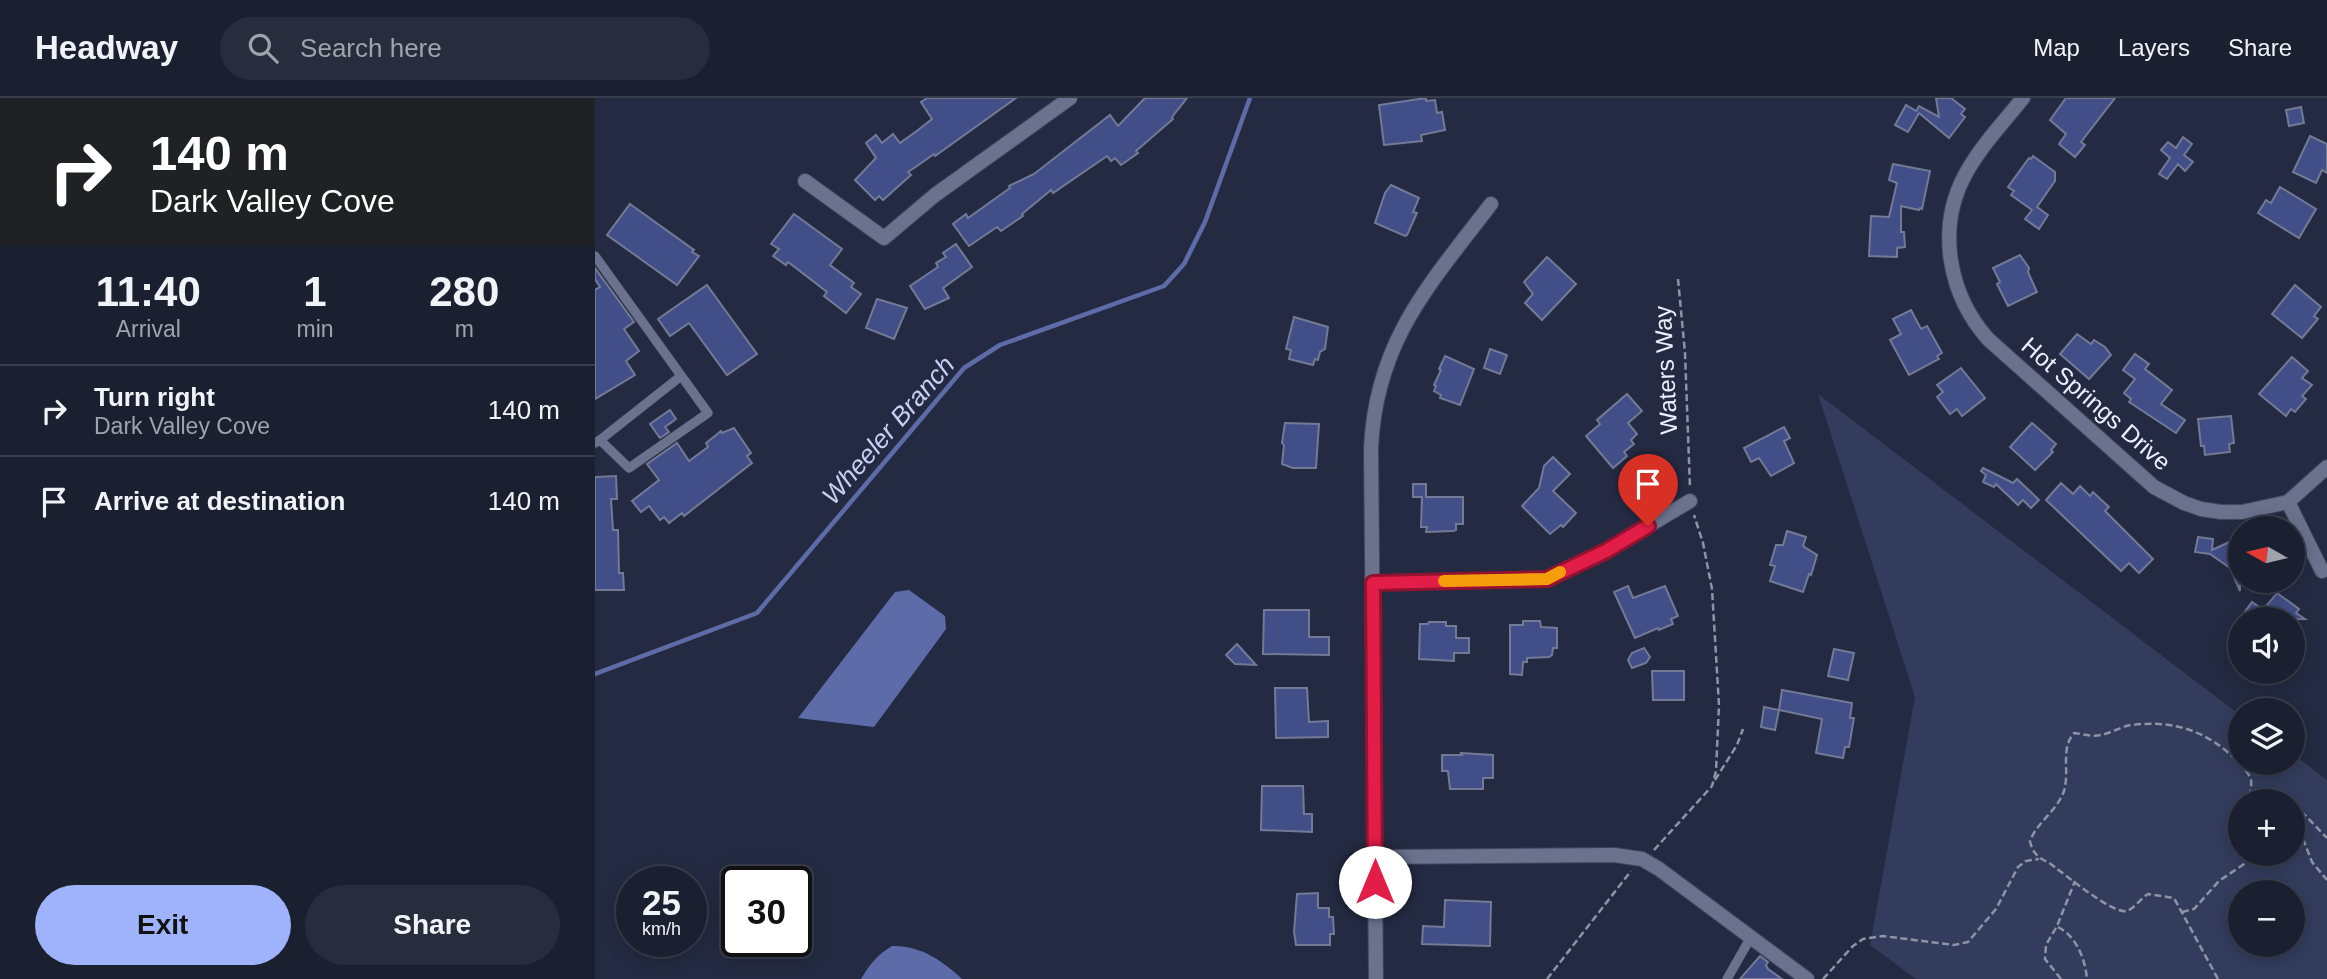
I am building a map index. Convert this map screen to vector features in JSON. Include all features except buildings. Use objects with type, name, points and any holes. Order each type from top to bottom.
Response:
[{"type":"street","points":[[805,181],[884,239],[935,195],[1070,98]]},
{"type":"street","name":"Hot Springs Drive","points":[[2023,98],[1980,151],[1956,194],[1949,243],[1955,283],[1973,323],[1988,340],[2154,487],[2201,509],[2242,512],[2288,502],[2327,467]]},
{"type":"street","points":[[1376,979],[1371,439],[1374,410],[1385,366],[1409,316],[1491,204]]},
{"type":"street","points":[[1373,583],[1547,579],[1606,551],[1690,501]]},
{"type":"street","points":[[2288,502],[2322,571]]},
{"type":"street","points":[[1375,857],[1614,855],[1642,859],[1807,979]]},
{"type":"lane","points":[[595,256],[681,376],[708,414],[629,468],[598,442],[681,376]]},
{"type":"lane","points":[[1727,979],[1751,937]]},
{"type":"path","name":"Waters Way","points":[[1678,279],[1685,353],[1690,501],[1703,543],[1712,589],[1720,731],[1716,771],[1711,786]]},
{"type":"path","points":[[2039,859],[2031,848],[2030,841],[2063,793],[2067,777],[2066,748],[2074,733],[2102,735],[2133,725],[2192,729],[2225,749],[2242,766],[2250,777],[2250,789]]},
{"type":"path","points":[[1547,979],[1642,859],[1666,838],[1711,786],[1737,745],[1743,729]]},
{"type":"path","points":[[2305,815],[2327,838]]},
{"type":"path","points":[[2305,844],[2312,862],[2327,880]]},
{"type":"path","points":[[1823,979],[1853,946],[1863,939],[1883,936],[1954,945],[1968,942],[1996,909],[2018,867],[2027,861],[2039,859],[2048,862],[2120,912],[2130,910],[2148,894],[2174,898],[2218,979]]},
{"type":"path","points":[[2182,912],[2194,909],[2219,881],[2242,866]]},
{"type":"path","points":[[2061,979],[2045,960],[2046,945],[2057,926],[2075,881]]},
{"type":"path","points":[[2057,926],[2069,933],[2080,952],[2087,979]]},
{"type":"shaded area","points":[[1818,394],[2228,706],[2228,775],[2305,775],[2305,763],[2327,780],[2327,979],[1916,979],[1870,945],[1915,697]]},
{"type":"shaded area","points":[[909,590],[945,616],[946,629],[874,727],[798,718],[895,592]]},
{"type":"shaded area","points":[[892,946],[912,948],[930,955],[962,979],[861,979],[874,960]]},
{"type":"waterway","name":"Wheeler Branch","points":[[595,674],[757,613],[964,368],[1000,345],[1164,286],[1184,264],[1205,222],[1250,98]]},
{"type":"slow traffic","points":[[1444,581],[1547,579],[1560,572]]},
{"type":"route","points":[[1375,882],[1373,583],[1547,579],[1606,551],[1648,526]]}]
